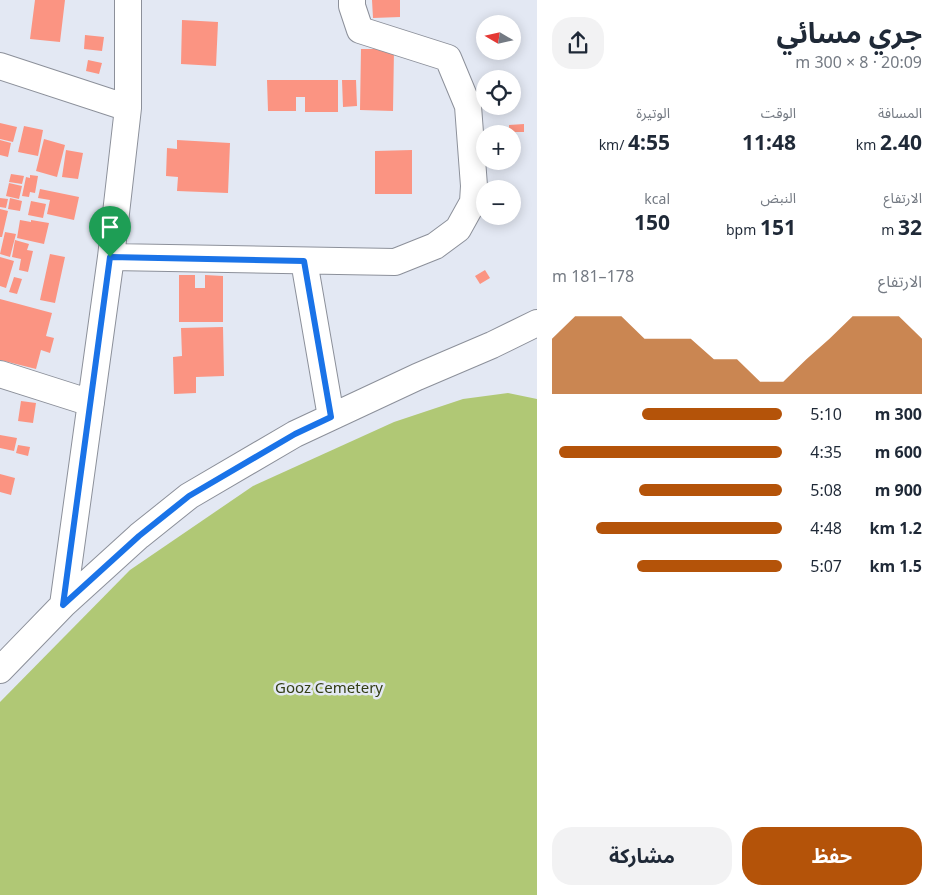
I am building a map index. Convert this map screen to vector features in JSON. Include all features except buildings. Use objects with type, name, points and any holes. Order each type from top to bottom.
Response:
[{"type":"street","points":[[63,605],[91,403],[128,108],[128,0]]},
{"type":"street","points":[[110,257],[395,262],[435,246],[458,229],[473,202],[474,186],[468,106],[448,58],[360,30],[352,6],[352,0]]},
{"type":"street","points":[[0,66],[128,108]]},
{"type":"street","points":[[304,261],[331,417]]},
{"type":"street","points":[[0,670],[63,605],[139,536],[189,496],[295,434],[537,323]]},
{"type":"street","points":[[0,374],[91,403]]},
{"type":"green space","name":"Gooz Cemetery","points":[[508,393],[537,399],[537,895],[0,895],[0,702],[130,570],[253,486],[394,422],[463,399]]},
{"type":"route","points":[[110,257],[304,261],[331,417],[295,434],[189,496],[139,536],[63,605],[100,330],[110,257]]}]
